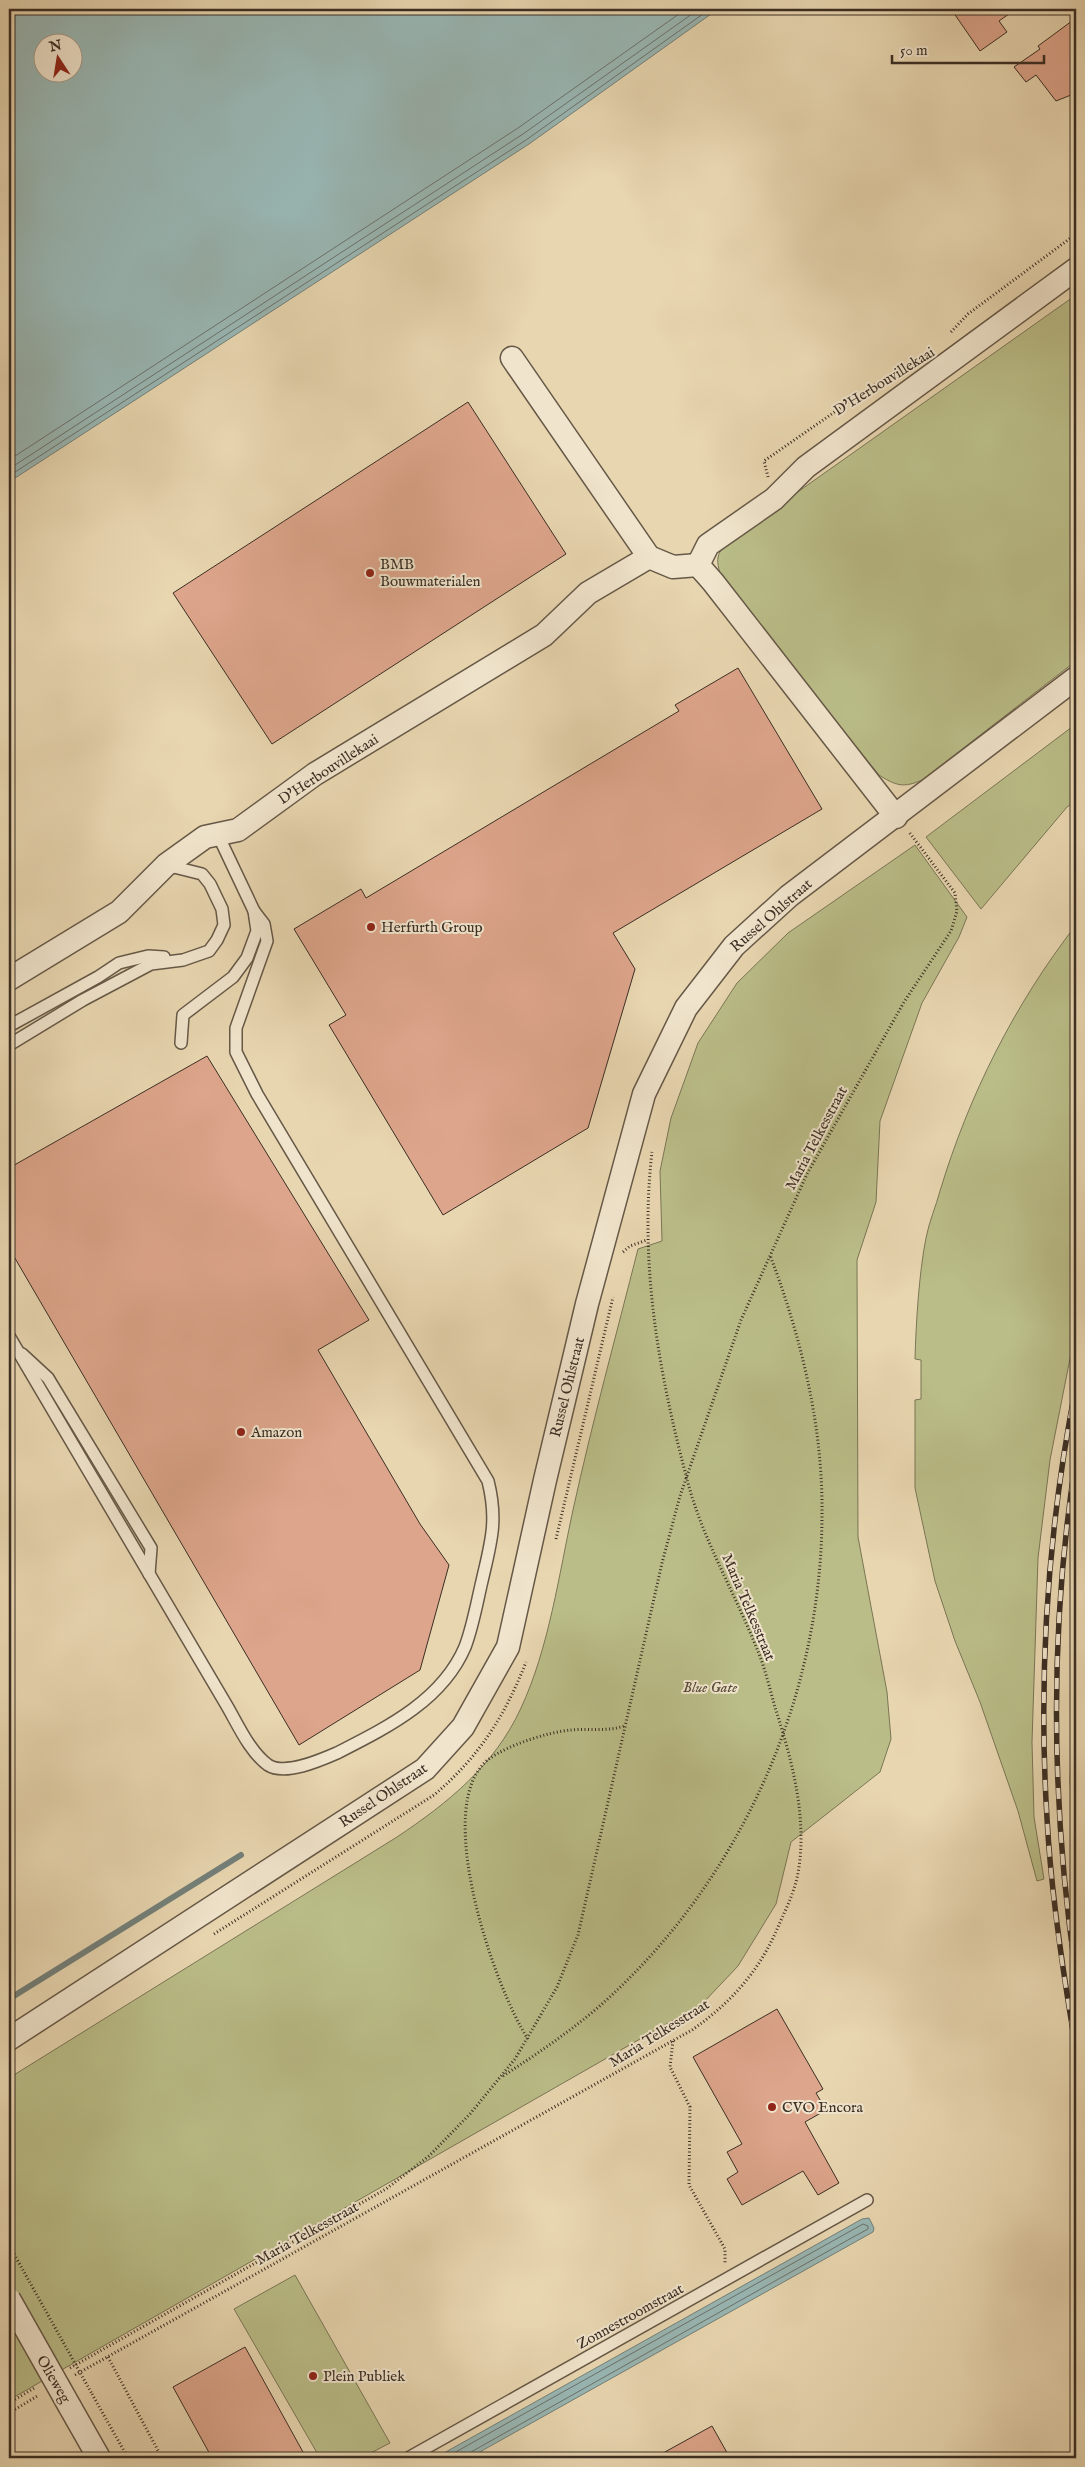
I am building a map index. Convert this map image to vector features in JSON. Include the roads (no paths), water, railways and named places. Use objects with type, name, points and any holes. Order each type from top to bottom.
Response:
[{"type":"street","name":"D'Herbouvillekaai","points":[[698,565],[708,545],[774,498],[806,467],[1076,269]]},
{"type":"street","points":[[512,358],[649,557],[673,567],[698,565],[902,829]]},
{"type":"street","name":"D'Herbouvillekaai","points":[[9,979],[119,912],[166,865],[205,837],[228,833],[315,774],[544,635],[588,593],[649,557]]},
{"type":"street","name":"Russel Ohlstraat","points":[[9,2039],[425,1770],[463,1727],[508,1647],[587,1304],[644,1094],[686,1008],[734,946],[788,896],[902,829],[1076,678]]},
{"type":"street","name":"Olieweg","points":[[9,2299],[98,2458]]},
{"type":"lane","points":[[181,1043],[183,1015],[233,977],[247,958],[257,931],[254,911],[228,833]]},
{"type":"lane","points":[[9,1044],[83,1000],[151,964],[183,960],[209,951],[224,926],[222,909],[210,884],[202,874],[166,865]]},
{"type":"lane","points":[[9,1336],[251,1746],[269,1766],[286,1768],[315,1763],[352,1745],[425,1701],[447,1679],[465,1646],[494,1531],[494,1505],[488,1481],[258,1094],[236,1052],[236,1028],[267,941],[264,924],[254,911]]},
{"type":"lane","points":[[9,1026],[98,977],[119,963],[148,956],[183,960]]},
{"type":"lane","name":"Zonnestroomstraat","points":[[408,2458],[867,2200]]},
{"type":"water","points":[[9,9],[718,9],[529,144],[9,482]]},
{"type":"water","points":[[869,2218],[874,2228],[873,2232],[469,2458],[435,2458],[862,2219]]},
{"type":"waterway","points":[[9,1999],[241,1855]]},
{"type":"railway","points":[[1076,1386],[1066,1439],[1052,1547],[1045,1655],[1044,1709],[1047,1818],[1051,1876],[1062,1963],[1076,2049]]},
{"type":"railway","points":[[1076,1459],[1067,1523],[1061,1588],[1056,1717],[1062,1846],[1076,1975]]},
{"type":"place","name":"BMB Bouwmaterialen","points":[[370,573]]},
{"type":"place","name":"Herfurth Group","points":[[371,927]]},
{"type":"place","name":"Amazon","points":[[241,1432]]},
{"type":"place","name":"CVO Encora","points":[[772,2107]]},
{"type":"place","name":"Plein Publiek","points":[[313,2376]]},
{"type":"park label","name":"Blue Gate","points":[[710,1687]]}]
